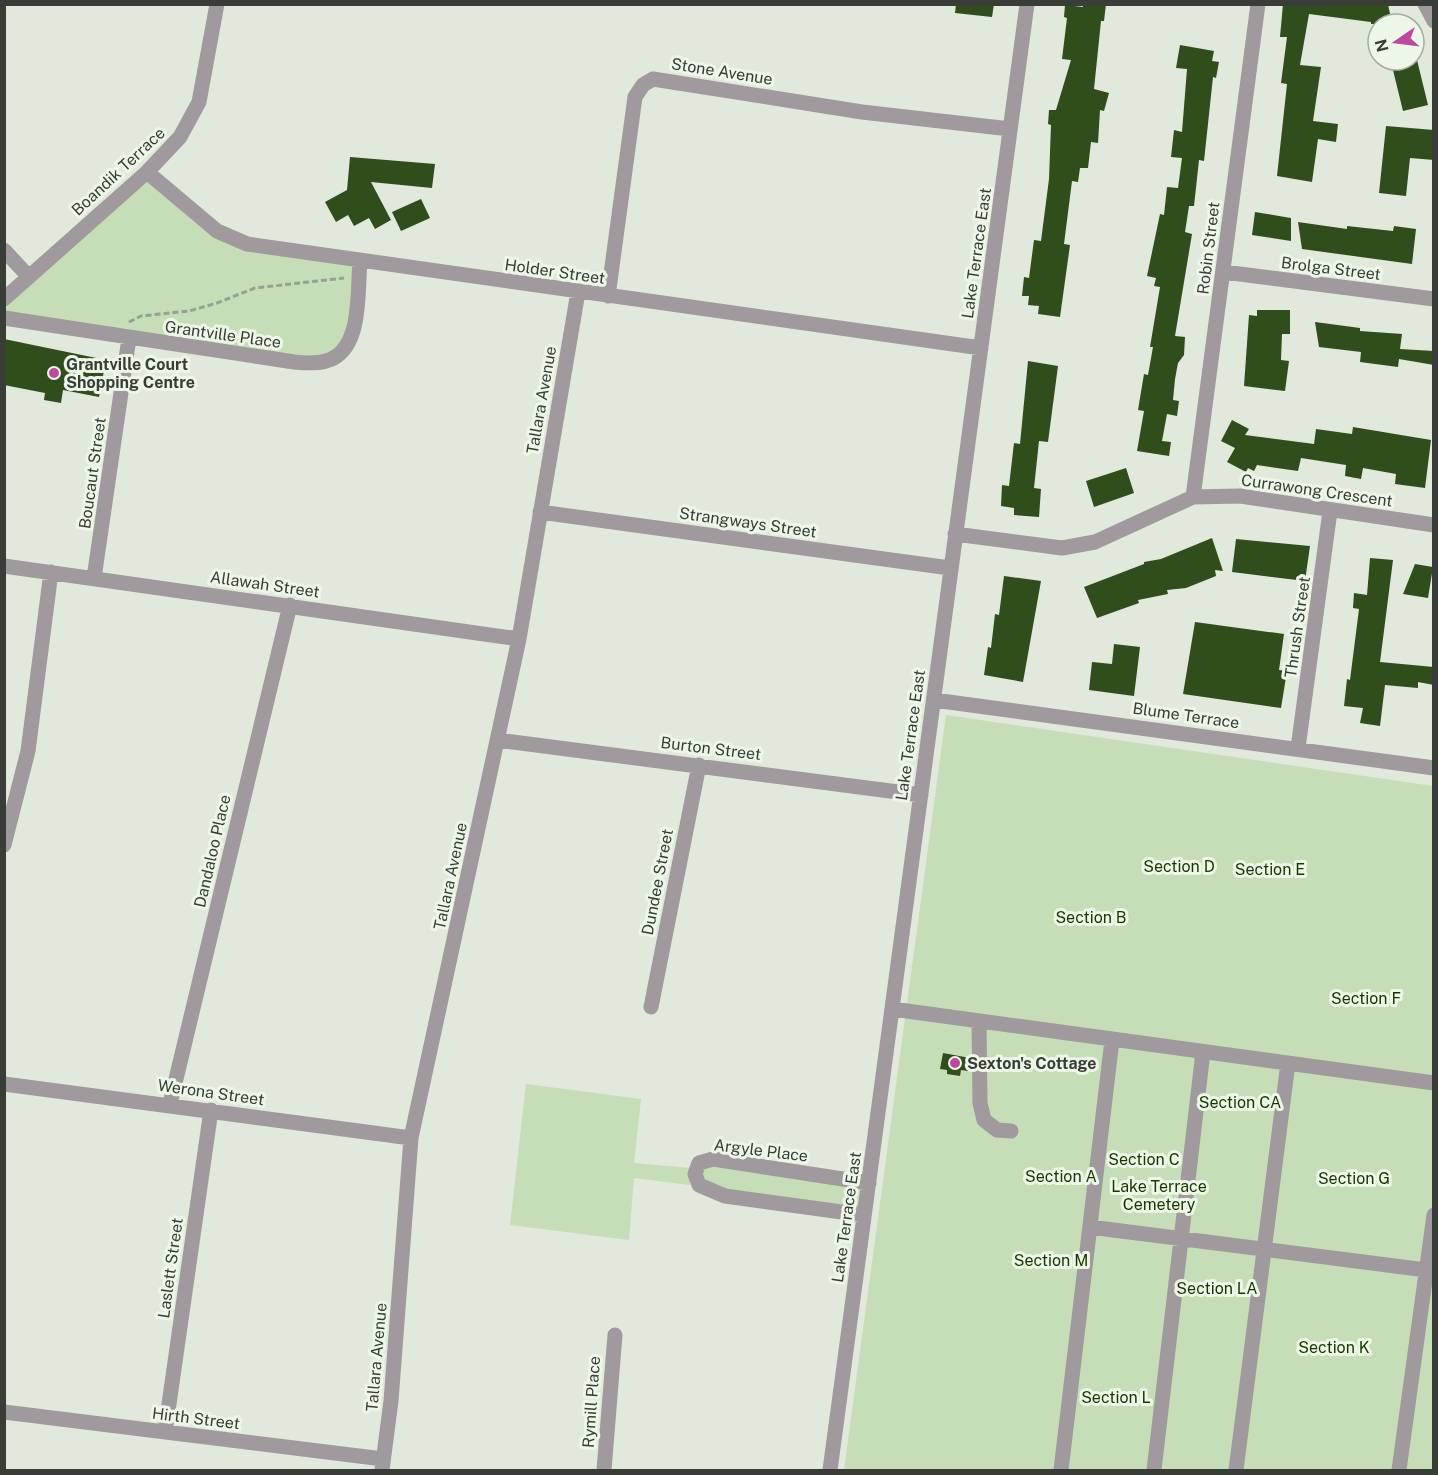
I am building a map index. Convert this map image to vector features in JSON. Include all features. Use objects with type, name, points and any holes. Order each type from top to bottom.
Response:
[{"type":"street","points":[[211,4],[217,5]]},
{"type":"street","name":"Lake Terrace East","points":[[830,1470],[1027,4]]},
{"type":"street","name":"Robin Street","points":[[1193,497],[1258,4]]},
{"type":"street","points":[[1425,4],[1434,21]]},
{"type":"street","name":"Boandik Terrace","points":[[4,299],[147,172],[180,137],[199,102],[217,5]]},
{"type":"street","name":"Stone Avenue","points":[[608,296],[635,97],[643,85],[653,79],[862,112],[1010,129]]},
{"type":"street","name":"Holder Street","points":[[147,172],[203,221],[230,238],[274,250],[360,267],[578,292],[981,348]]},
{"type":"street","points":[[4,250],[29,277]]},
{"type":"street","name":"Grantville Place","points":[[4,318],[294,362],[326,361],[338,356],[346,347],[354,326],[360,267]]},
{"type":"street","name":"Brolga Street","points":[[1224,272],[1434,299]]},
{"type":"street","name":"Tallara Avenue","points":[[382,1465],[391,1401],[411,1138],[519,639],[578,292]]},
{"type":"street","name":"Boucaut Street","points":[[94,578],[129,338]]},
{"type":"street","name":"Currawong Crescent","points":[[956,534],[1062,548],[1080,546],[1095,542],[1160,514],[1193,497],[1240,496],[1434,525]]},
{"type":"street","name":"Thrush Street","points":[[1298,748],[1330,511]]},
{"type":"street","name":"Strangways Street","points":[[540,512],[950,568]]},
{"type":"street","name":"Allawah Street","points":[[4,566],[519,639]]},
{"type":"street","points":[[4,844],[28,752],[51,572]]},
{"type":"street","name":"Dandaloo Place","points":[[170,1104],[290,605]]},
{"type":"street","name":"Blume Terrace","points":[[933,700],[1434,768]]},
{"type":"street","name":"Burton Street","points":[[497,741],[921,795]]},
{"type":"street","name":"Dundee Street","points":[[651,1007],[699,765]]},
{"type":"street","points":[[892,1009],[1434,1083]]},
{"type":"street","points":[[979,1020],[980,1103],[984,1120],[997,1130],[1011,1131]]},
{"type":"street","points":[[1060,1470],[1112,1040]]},
{"type":"street","points":[[1154,1470],[1203,1052]]},
{"type":"street","points":[[1236,1470],[1288,1064]]},
{"type":"street","name":"Werona Street","points":[[4,1084],[170,1104],[411,1138]]},
{"type":"street","name":"Laslett Street","points":[[165,1432],[211,1110]]},
{"type":"street","name":"Argyle Place","points":[[864,1215],[725,1196],[699,1185],[695,1174],[699,1162],[713,1159],[868,1183]]},
{"type":"street","points":[[1399,1470],[1434,1215]]},
{"type":"street","points":[[1090,1227],[1426,1270]]},
{"type":"street","name":"Rymill Place","points":[[604,1470],[615,1335]]},
{"type":"street","name":"Hirth Street","points":[[4,1412],[165,1432],[382,1465]]},
{"type":"path","points":[[106,334],[141,316],[189,310],[217,303],[255,288],[295,281],[337,280],[360,267]]},
{"type":"green space","points":[[146,178],[191,219],[228,244],[242,249],[358,264],[347,338],[324,358],[297,359],[5,315],[4,306]]},
{"type":"green space","name":"Lake Terrace Cemetery","points":[[946,715],[1433,786],[1433,1470],[844,1470]]},
{"type":"green space","points":[[526,1084],[641,1099],[634,1163],[692,1168],[690,1185],[634,1178],[629,1240],[510,1225]]},
{"type":"green space","points":[[713,1163],[865,1186],[862,1211],[725,1192],[702,1183],[701,1166]]},
{"type":"building","points":[[956,4],[994,4],[992,17],[955,13]]},
{"type":"building","points":[[1083,4],[1106,4],[1104,21],[1101,21],[1094,89],[1109,93],[1104,111],[1100,110],[1098,143],[1091,142],[1088,168],[1080,168],[1078,182],[1072,181],[1064,244],[1070,245],[1060,317],[1038,314],[1039,306],[1028,305],[1029,296],[1022,296],[1024,277],[1029,278],[1034,240],[1041,241],[1049,179],[1051,125],[1048,124],[1049,110],[1056,110],[1071,60],[1062,59],[1067,18],[1064,17],[1065,5],[1083,7]]},
{"type":"building","points":[[1283,4],[1388,4],[1390,12],[1366,12],[1366,21],[1309,14],[1300,65],[1321,67],[1313,121],[1338,124],[1336,142],[1318,139],[1312,182],[1277,176],[1287,84],[1281,83],[1287,37],[1280,37]]},
{"type":"building","points":[[1180,45],[1214,51],[1212,61],[1219,62],[1216,78],[1213,77],[1204,161],[1199,160],[1194,206],[1189,206],[1185,232],[1192,234],[1175,336],[1185,337],[1184,355],[1178,363],[1173,400],[1179,401],[1177,416],[1167,414],[1162,441],[1171,442],[1169,456],[1137,451],[1144,411],[1138,410],[1144,374],[1148,375],[1153,347],[1150,347],[1160,287],[1154,286],[1156,278],[1147,276],[1160,214],[1164,215],[1167,187],[1178,188],[1182,158],[1171,157],[1174,130],[1182,132],[1187,69],[1176,68]]},
{"type":"building","points":[[1393,72],[1420,72],[1428,105],[1403,111]]},
{"type":"building","points":[[1386,126],[1434,130],[1434,160],[1410,158],[1406,196],[1379,193]]},
{"type":"building","points":[[350,157],[435,164],[432,188],[371,182],[391,220],[375,229],[369,218],[354,226],[348,215],[336,222],[325,202],[347,190]]},
{"type":"building","points":[[421,199],[430,218],[401,231],[392,212]]},
{"type":"building","points":[[1255,212],[1291,218],[1291,241],[1252,235]]},
{"type":"building","points":[[1298,222],[1347,229],[1347,226],[1393,231],[1394,226],[1416,229],[1412,264],[1302,249]]},
{"type":"building","points":[[1257,310],[1290,310],[1290,334],[1282,334],[1281,360],[1289,361],[1285,391],[1244,386],[1249,315],[1257,316]]},
{"type":"building","points":[[1315,322],[1360,328],[1360,331],[1402,334],[1400,349],[1434,351],[1434,365],[1399,359],[1398,367],[1360,362],[1361,352],[1319,347]]},
{"type":"building","name":"Grantville Court Shopping Centre","points":[[4,339],[106,360],[99,397],[63,390],[61,403],[44,400],[45,393],[4,385]]},
{"type":"building","points":[[1028,361],[1058,366],[1048,442],[1039,441],[1034,488],[1041,489],[1039,517],[1014,515],[1014,508],[1001,506],[1002,485],[1009,486],[1014,443],[1020,444]]},
{"type":"building","points":[[1232,420],[1249,429],[1245,435],[1314,444],[1316,429],[1352,434],[1353,427],[1431,440],[1425,488],[1395,484],[1396,474],[1363,468],[1361,479],[1345,476],[1346,465],[1301,458],[1298,471],[1257,465],[1254,471],[1248,468],[1246,472],[1227,462],[1235,448],[1221,441]]},
{"type":"building","points":[[1126,468],[1134,493],[1094,507],[1086,481]]},
{"type":"building","points":[[1212,538],[1223,571],[1215,570],[1216,576],[1186,588],[1167,590],[1168,594],[1138,600],[1139,603],[1097,618],[1084,587],[1144,564],[1144,562],[1161,559]]},
{"type":"building","points":[[1236,539],[1310,546],[1305,581],[1232,572]]},
{"type":"building","points":[[1370,558],[1393,560],[1380,662],[1434,667],[1434,685],[1418,682],[1418,688],[1385,685],[1380,726],[1360,723],[1363,708],[1344,706],[1347,679],[1350,680],[1359,609],[1353,608],[1354,593],[1367,595]]},
{"type":"building","points":[[1415,564],[1433,567],[1428,598],[1403,594]]},
{"type":"building","points":[[1004,576],[1041,581],[1023,682],[984,675],[988,647],[991,648],[995,614],[999,615]]},
{"type":"building","points":[[1195,622],[1284,634],[1279,670],[1287,671],[1281,708],[1183,694]]},
{"type":"building","points":[[1114,644],[1140,647],[1134,696],[1089,690],[1092,662],[1112,664]]},
{"type":"building","name":"Sexton's Cottage","points":[[943,1053],[970,1058],[968,1071],[961,1070],[960,1076],[947,1074],[947,1070],[940,1069]]},
{"type":"place","name":"Grantville Court Shopping Centre","points":[[54,373]]},
{"type":"place","name":"Sexton's Cottage","points":[[955,1063]]},
{"type":"park label","name":"Section D","points":[[1179,866]]},
{"type":"park label","name":"Section E","points":[[1270,869]]},
{"type":"park label","name":"Section B","points":[[1091,917]]},
{"type":"park label","name":"Section F","points":[[1366,998]]},
{"type":"park label","name":"Section CA","points":[[1240,1102]]},
{"type":"park label","name":"Section C","points":[[1144,1159]]},
{"type":"park label","name":"Section A","points":[[1061,1176]]},
{"type":"park label","name":"Section G","points":[[1354,1178]]},
{"type":"park label","name":"Section M","points":[[1051,1260]]},
{"type":"park label","name":"Section LA","points":[[1217,1288]]},
{"type":"park label","name":"Section K","points":[[1334,1347]]},
{"type":"park label","name":"Section L","points":[[1116,1397]]}]
